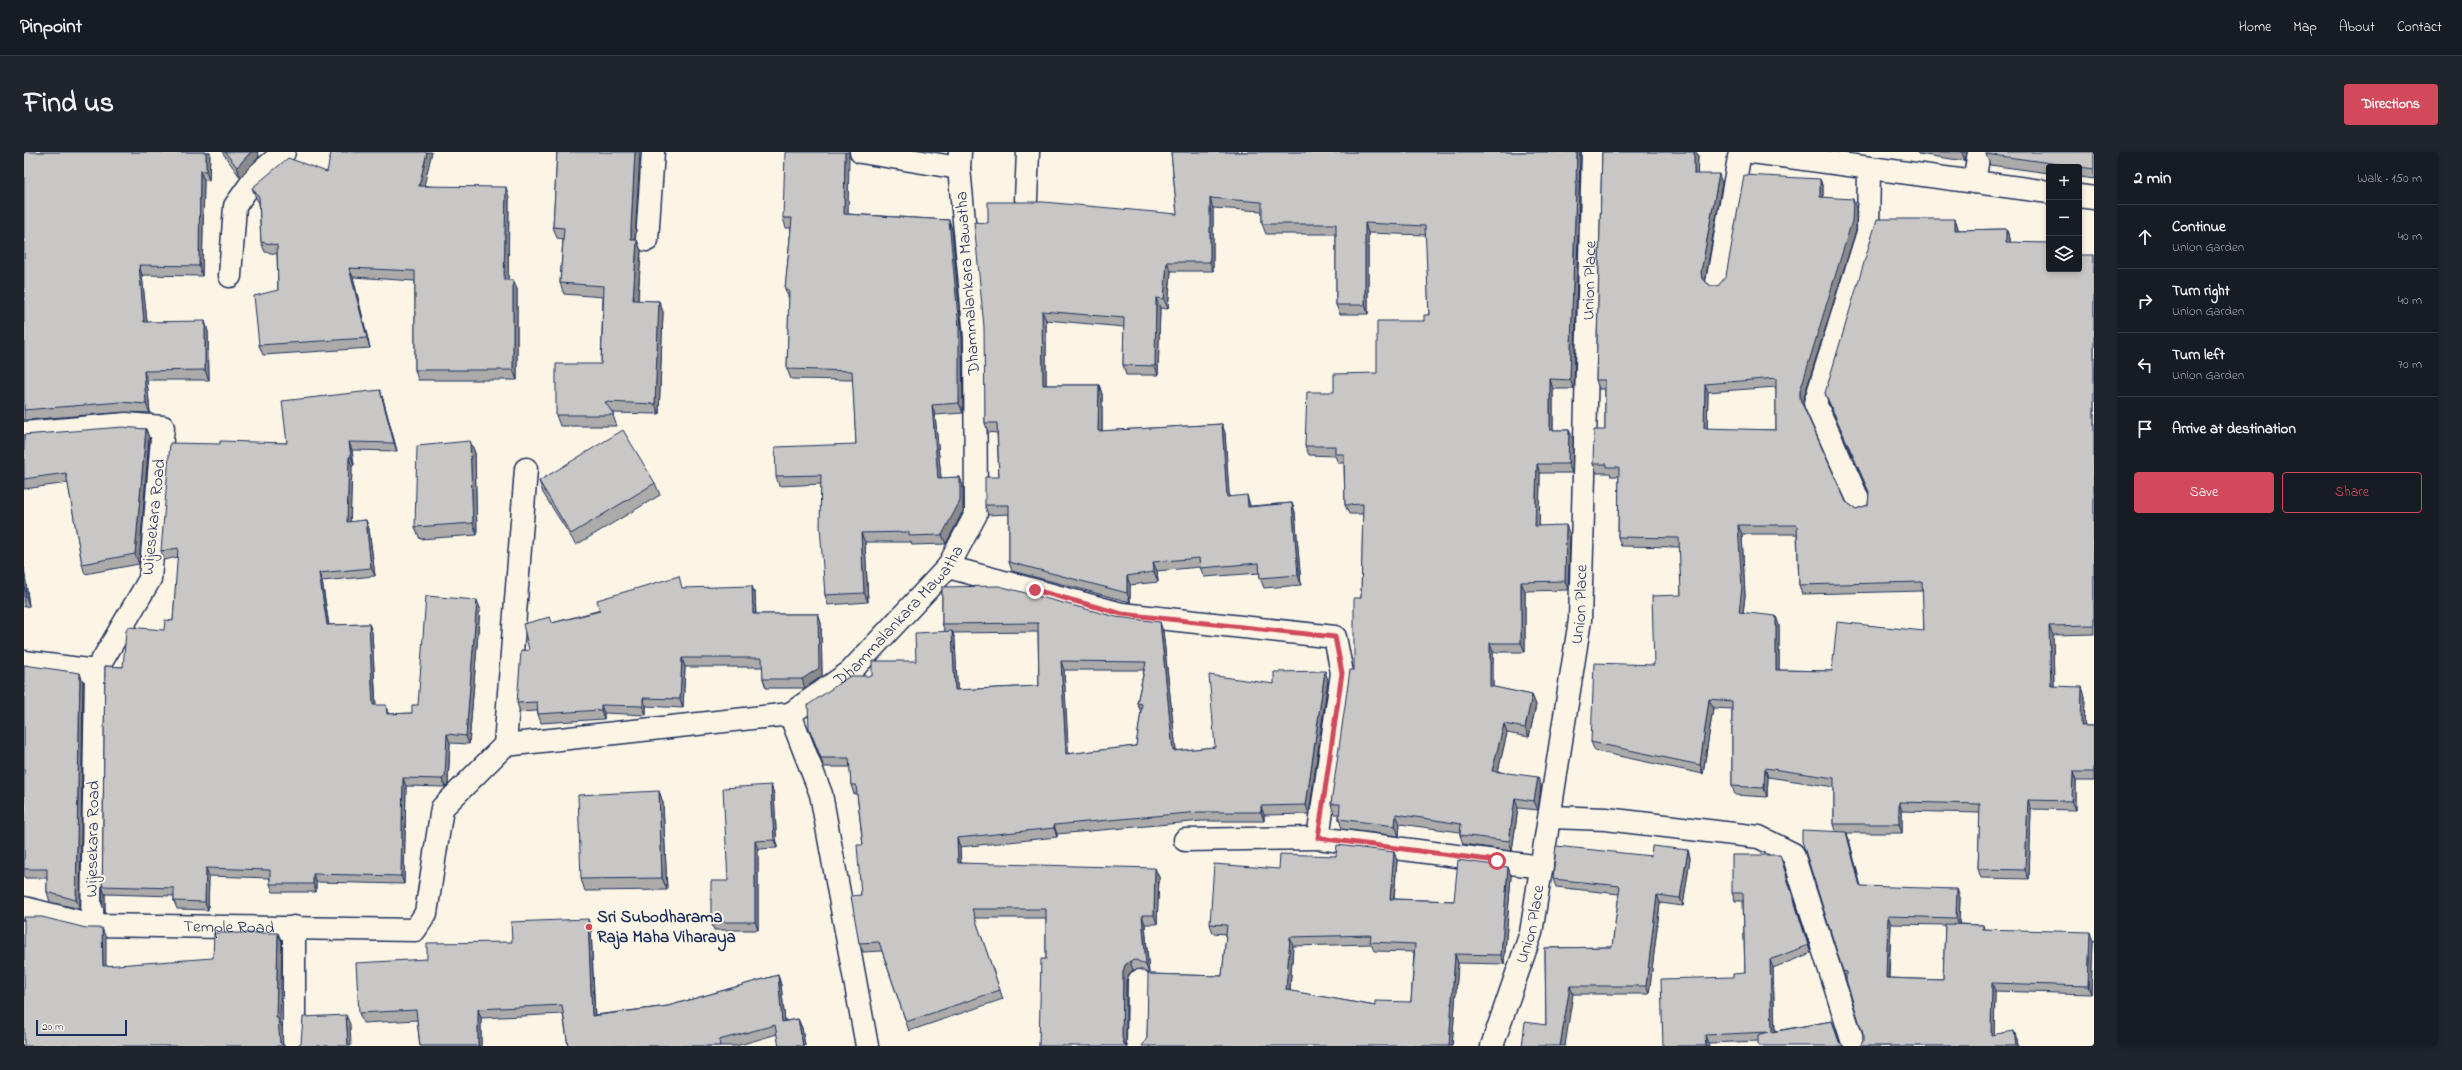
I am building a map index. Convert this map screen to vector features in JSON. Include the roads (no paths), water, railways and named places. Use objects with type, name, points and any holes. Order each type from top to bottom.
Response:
[{"type":"street","points":[[230,276],[236,206],[257,175],[284,152]]},
{"type":"street","points":[[646,240],[653,152]]},
{"type":"street","points":[[861,152],[959,160]]},
{"type":"street","points":[[1026,199],[1028,152]]},
{"type":"street","name":"Union Place","points":[[1492,1046],[1531,933],[1580,620],[1593,152]]},
{"type":"street","points":[[1717,283],[1740,152]]},
{"type":"street","points":[[1752,152],[2046,192]]},
{"type":"street","points":[[1974,182],[1979,152]]},
{"type":"street","name":"Dhammalankara Mawatha","points":[[790,714],[850,672],[948,567],[976,514],[975,337],[959,160]]},
{"type":"street","points":[[1861,506],[1815,403],[1868,232],[1870,169]]},
{"type":"street","points":[[2082,196],[2094,198]]},
{"type":"street","name":"Wijesekara Road","points":[[24,433],[126,424],[163,427],[150,579],[96,671],[92,925]]},
{"type":"street","points":[[526,469],[505,745],[790,714],[821,794],[867,1046]]},
{"type":"street","points":[[948,567],[1122,614],[1335,637],[1342,673],[1318,838]]},
{"type":"street","points":[[24,662],[96,671]]},
{"type":"street","name":"Temple Road","points":[[24,908],[92,925],[416,930],[426,913],[442,808],[505,745]]},
{"type":"street","points":[[1550,817],[1606,819],[1759,837],[1793,854],[1854,1046]]},
{"type":"street","points":[[1185,840],[1318,838],[1542,868]]},
{"type":"street","points":[[294,927],[294,1046]]},
{"type":"street","points":[[1138,1046],[1139,981]]},
{"type":"place","name":"Sri Subodharama Raja Maha Viharaya","points":[[589,927]]}]
